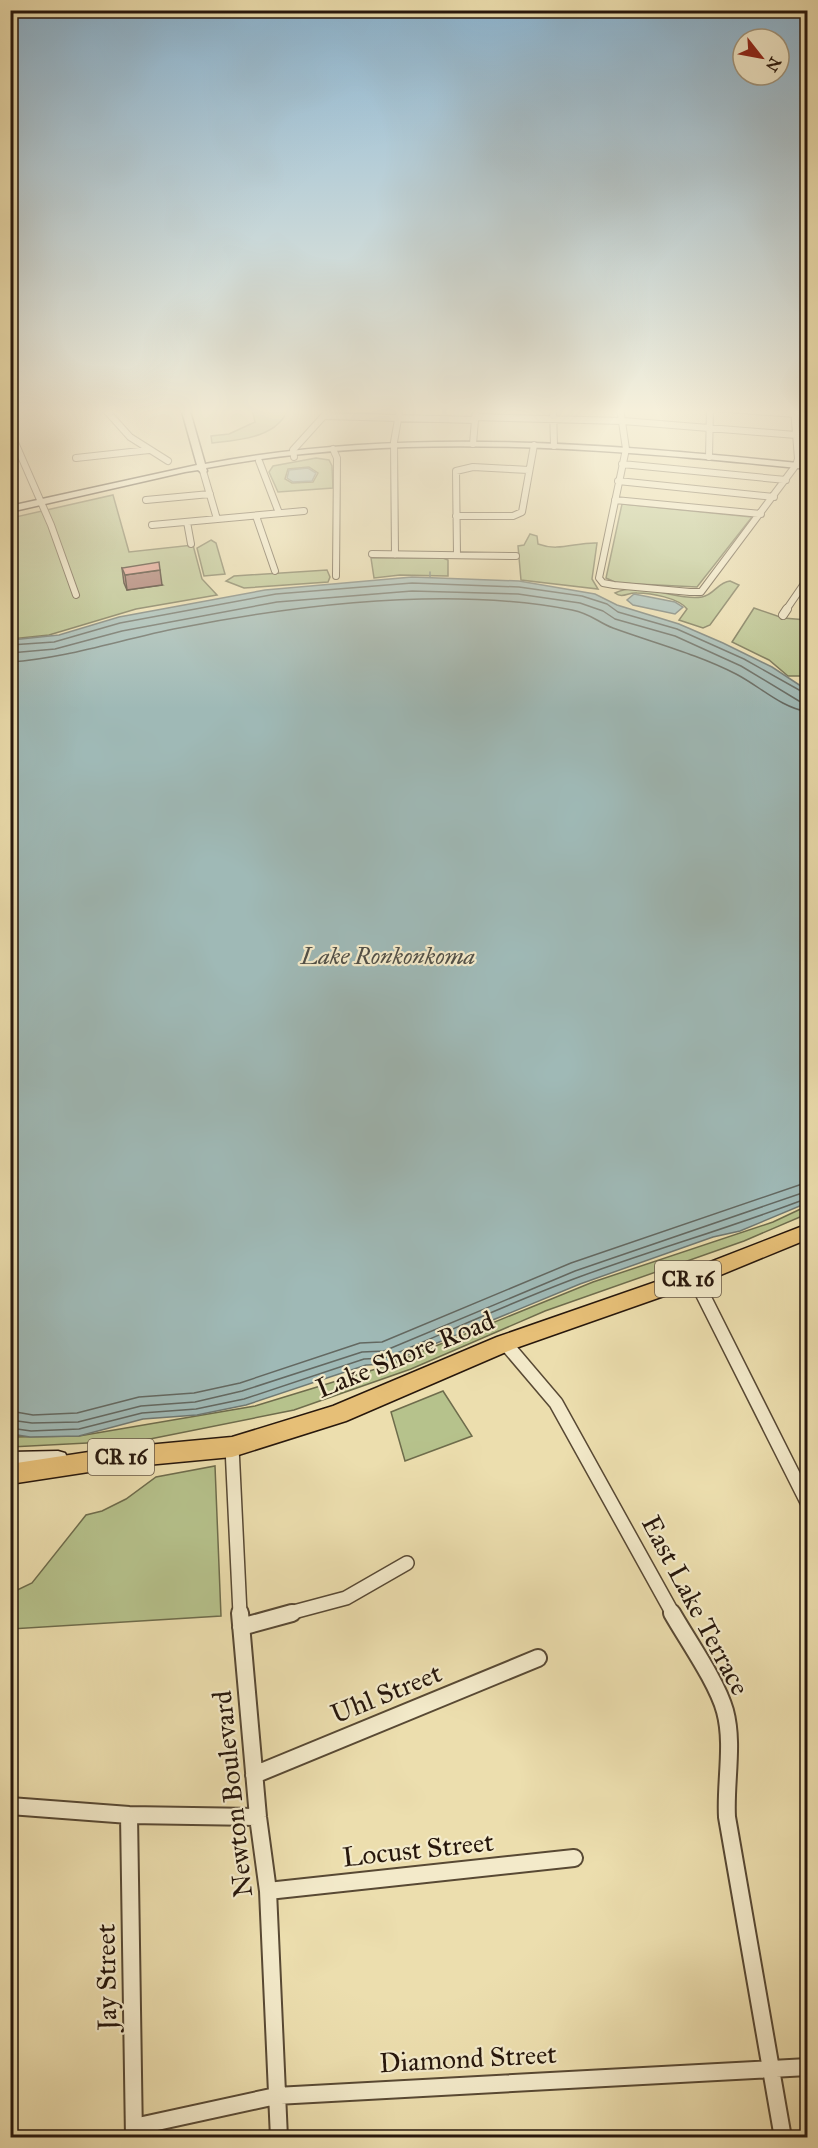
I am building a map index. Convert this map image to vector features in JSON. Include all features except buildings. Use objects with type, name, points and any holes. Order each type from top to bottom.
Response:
[{"type":"main road","points":[[10,514],[30,508]]},
{"type":"main road","name":"Lake Shore Road","points":[[10,1474],[115,1458],[232,1447],[339,1414],[505,1343],[694,1277],[807,1231]]},
{"type":"main road","points":[[10,1460],[115,1458]]},
{"type":"street","points":[[43,508],[76,595]]},
{"type":"street","points":[[214,508],[217,519]]},
{"type":"street","points":[[277,508],[279,513]]},
{"type":"street","points":[[336,576],[337,508]]},
{"type":"street","points":[[395,508],[395,555]]},
{"type":"street","points":[[456,508],[457,555]]},
{"type":"street","points":[[456,516],[519,515],[523,508]]},
{"type":"street","points":[[613,508],[599,578],[603,583],[701,592],[765,508]]},
{"type":"street","points":[[701,508],[761,514]]},
{"type":"street","points":[[152,525],[304,511]]},
{"type":"street","points":[[256,516],[275,571]]},
{"type":"street","points":[[187,522],[191,544]]},
{"type":"street","points":[[372,554],[516,556]]},
{"type":"street","points":[[783,615],[807,578]]},
{"type":"street","points":[[694,1277],[807,1504]]},
{"type":"street","name":"East Lake Terrace","points":[[505,1343],[556,1403],[689,1640],[725,1711],[729,1739],[725,1788],[727,1817],[783,2138]]},
{"type":"street","name":"Newton Boulevard","points":[[232,1447],[241,1627],[258,1817],[268,1891],[279,2138]]},
{"type":"street","points":[[241,1627],[346,1598],[407,1563]]},
{"type":"street","name":"Uhl Street","points":[[254,1775],[538,1658]]},
{"type":"street","points":[[10,1806],[129,1815],[258,1817]]},
{"type":"street","name":"Jay Street","points":[[129,1815],[134,2132]]},
{"type":"street","name":"Locust Street","points":[[268,1891],[574,1858]]},
{"type":"street","name":"Diamond Street","points":[[134,2132],[276,2096],[807,2067]]},
{"type":"green space","points":[[54,508],[117,508],[129,552],[193,545],[202,579],[217,595],[136,609],[49,635],[11,639],[11,518]]},
{"type":"green space","points":[[621,508],[664,508],[752,517],[697,587],[617,583],[606,578]]},
{"type":"green space","points":[[530,534],[537,536],[538,544],[553,547],[597,543],[592,579],[598,589],[521,580],[518,546],[524,545]]},
{"type":"green space","points":[[211,540],[216,543],[225,574],[204,576],[197,548]]},
{"type":"green space","points":[[371,558],[443,558],[448,560],[448,576],[400,575],[374,578]]},
{"type":"green space","points":[[327,570],[330,577],[328,582],[244,588],[226,581],[234,576]]},
{"type":"green space","points":[[730,581],[739,585],[710,625],[703,628],[679,620],[687,609],[671,599],[650,594],[621,595],[615,593],[636,589],[702,597]]},
{"type":"green space","points":[[754,608],[783,618],[807,620],[807,676],[788,676],[769,660],[732,642]]},
{"type":"green space","points":[[807,1206],[807,1214],[744,1241],[545,1311],[411,1369],[294,1410],[145,1440],[11,1447],[11,1437],[79,1436],[255,1406],[389,1365],[593,1282],[773,1222]]},
{"type":"green space","points":[[443,1391],[472,1436],[405,1461],[391,1412]]},
{"type":"green space","points":[[215,1466],[221,1616],[11,1629],[11,1593],[32,1583],[86,1515],[102,1511],[126,1499],[156,1477]]},
{"type":"water","name":"Lake Ronkonkoma","points":[[412,577],[519,581],[595,594],[617,605],[679,624],[723,643],[772,667],[807,690],[807,1203],[740,1231],[713,1237],[580,1284],[386,1364],[366,1365],[246,1405],[197,1415],[143,1419],[79,1436],[30,1437],[11,1434],[11,640],[59,635],[119,617],[265,590]]},
{"type":"water","points":[[634,594],[675,602],[683,607],[675,614],[633,605],[627,600]]},
{"type":"waterway","points":[[430,572],[430,577]]}]
